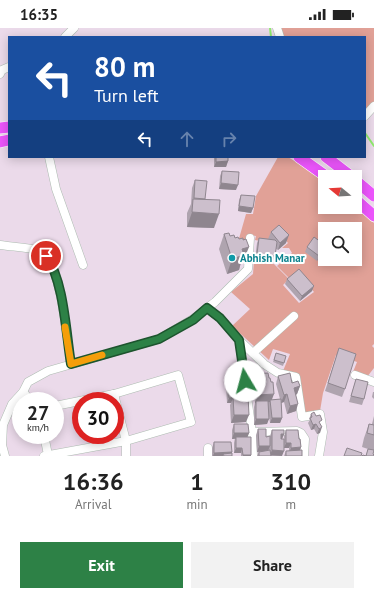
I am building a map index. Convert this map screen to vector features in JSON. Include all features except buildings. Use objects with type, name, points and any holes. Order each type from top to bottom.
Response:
[{"type":"highway","points":[[300,158],[318,171]]},
{"type":"highway","points":[[327,158],[343,170]]},
{"type":"highway","points":[[362,186],[374,196]]},
{"type":"highway","points":[[362,205],[374,216]]},
{"type":"street","points":[[65,36],[74,28]]},
{"type":"street","points":[[0,74],[2,70],[8,67]]},
{"type":"street","points":[[366,115],[374,106]]},
{"type":"street","points":[[49,158],[56,189],[83,265]]},
{"type":"street","points":[[23,392],[28,382],[48,371],[159,339],[193,320],[248,270],[250,238]]},
{"type":"street","points":[[0,245],[41,251],[52,264],[59,286],[71,364]]},
{"type":"street","points":[[207,308],[220,318],[239,340],[264,364],[278,373],[296,377],[302,417],[320,414],[323,432],[319,456]]},
{"type":"street","points":[[253,353],[294,316]]},
{"type":"street","points":[[239,340],[252,432],[253,456]]},
{"type":"street","points":[[45,444],[46,455],[126,441],[191,422],[178,375],[121,392]]},
{"type":"street","points":[[355,375],[374,382]]},
{"type":"street","points":[[5,456],[1,445],[3,425],[12,404]]},
{"type":"street","points":[[252,432],[297,431],[305,438],[304,456]]},
{"type":"street","points":[[124,433],[126,441],[126,456]]},
{"type":"shaded area","points":[[279,28],[374,28],[374,105],[366,115],[366,36],[283,36]]},
{"type":"shaded area","points":[[277,158],[290,158],[318,177],[318,214],[362,213],[374,223],[374,344],[372,346],[374,348],[374,368],[367,377],[353,372],[357,362],[336,355],[323,393],[320,411],[303,415],[298,375],[283,371],[290,354],[273,349],[269,360],[232,326],[250,309],[231,292],[253,274],[254,260],[274,264],[289,279],[283,285],[299,303],[314,292],[297,272],[289,278],[277,266],[292,253],[289,248],[282,248],[288,243],[277,231],[265,242],[255,240],[256,236],[249,235],[245,252],[236,249],[246,214],[253,214],[256,196]]},
{"type":"waterway","points":[[270,28],[271,36]]},
{"type":"waterway","points":[[366,134],[374,146]]},
{"type":"slow traffic","points":[[65,327],[71,364],[102,355]]},
{"type":"place","name":"Abhish Manar","points":[[232,258]]},
{"type":"route","points":[[46,256],[52,264],[59,286],[71,364],[159,339],[193,320],[207,308],[220,318],[239,340],[245,381]]}]
